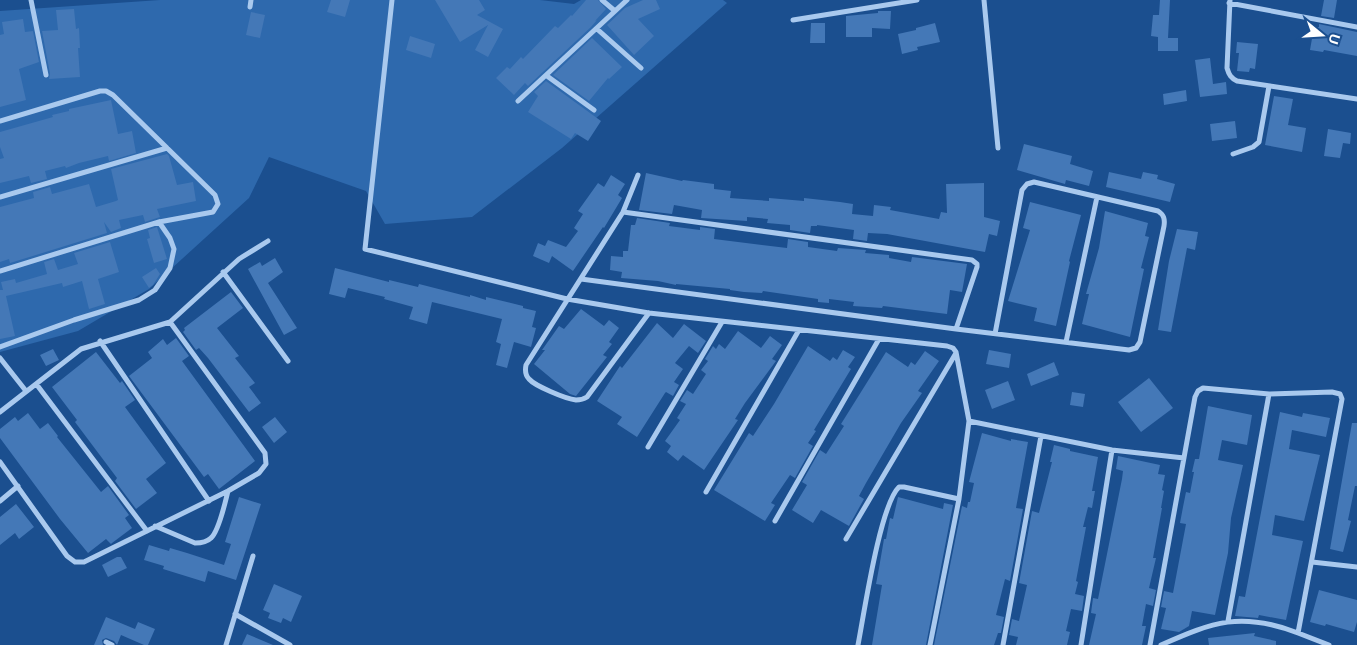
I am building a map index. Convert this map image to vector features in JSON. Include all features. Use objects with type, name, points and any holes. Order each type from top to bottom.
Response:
[{"type":"street","points":[[32,0],[46,75]]},
{"type":"street","points":[[250,7],[251,0]]},
{"type":"street","points":[[392,0],[365,249],[568,298],[722,322],[947,346],[956,352],[969,422],[959,499],[930,645]]},
{"type":"street","points":[[602,0],[615,11]]},
{"type":"street","points":[[518,102],[628,0]]},
{"type":"street","points":[[793,20],[918,0]]},
{"type":"street","points":[[984,0],[998,148]]},
{"type":"street","points":[[1357,27],[1230,1],[1227,68],[1232,79],[1237,81],[1357,99]]},
{"type":"street","points":[[597,29],[641,68]]},
{"type":"street","points":[[547,76],[594,110]]},
{"type":"street","points":[[1233,154],[1253,147],[1259,142],[1269,86]]},
{"type":"street","points":[[0,121],[103,91],[113,95],[215,195],[218,204],[213,212],[159,222],[0,271]]},
{"type":"street","points":[[0,197],[167,148]]},
{"type":"street","points":[[638,175],[623,212],[526,365],[525,374],[530,382],[575,400],[587,397],[649,312]]},
{"type":"street","points":[[580,280],[995,334],[1129,350],[1136,348],[1140,342],[1165,220],[1158,211],[1034,182],[1027,184],[1022,190],[995,334]]},
{"type":"street","points":[[1066,342],[1097,197]]},
{"type":"street","points":[[623,212],[972,260],[977,264],[977,267],[956,329]]},
{"type":"street","points":[[0,347],[74,320],[139,300],[155,290],[170,268],[174,249],[170,238],[159,222]]},
{"type":"street","points":[[0,412],[81,349],[100,341],[170,322],[239,259],[268,241]]},
{"type":"street","points":[[224,272],[288,361]]},
{"type":"street","points":[[0,462],[67,556],[75,562],[84,562],[228,492],[259,473],[266,464],[265,453],[170,322]]},
{"type":"street","points":[[648,447],[722,322]]},
{"type":"street","points":[[706,492],[799,330]]},
{"type":"street","points":[[775,521],[879,339]]},
{"type":"street","points":[[100,341],[209,501]]},
{"type":"street","points":[[846,539],[956,352]]},
{"type":"street","points":[[0,358],[26,391]]},
{"type":"street","points":[[37,385],[147,531]]},
{"type":"street","points":[[1150,645],[1195,397],[1198,391],[1203,388],[1269,394],[1332,392],[1342,396],[1298,633]]},
{"type":"street","points":[[1228,621],[1269,394]]},
{"type":"street","points":[[969,422],[1112,450],[1184,458]]},
{"type":"street","points":[[1003,645],[1041,436]]},
{"type":"street","points":[[1081,645],[1112,450]]},
{"type":"street","points":[[0,501],[18,486]]},
{"type":"street","points":[[858,645],[880,534],[894,493],[900,487],[904,487],[959,499]]},
{"type":"street","points":[[156,526],[195,543],[202,543],[210,539],[215,532],[228,492]]},
{"type":"street","points":[[226,645],[253,556]]},
{"type":"street","points":[[1312,562],[1357,567]]},
{"type":"street","points":[[235,614],[290,645]]},
{"type":"street","points":[[1161,645],[1196,630],[1228,621],[1261,623],[1282,627],[1328,645]]},
{"type":"shaded area","points":[[160,0],[540,0],[574,4],[581,0],[723,0],[727,3],[562,148],[472,217],[385,224],[366,191],[269,157],[249,198],[149,289],[78,331],[0,352],[0,11]]},
{"type":"building","points":[[331,0],[350,0],[345,17],[327,12]]},
{"type":"building","points":[[435,0],[479,0],[485,10],[477,15],[503,29],[488,57],[475,50],[488,25],[460,42]]},
{"type":"building","points":[[586,0],[598,0],[606,9],[591,27],[528,86],[525,83],[514,95],[496,78],[507,67],[510,69],[521,57],[523,59],[555,26],[558,28]]},
{"type":"building","points":[[643,0],[656,0],[660,9],[638,19],[654,36],[634,55],[607,25],[625,8]]},
{"type":"building","points":[[1160,0],[1170,0],[1168,38],[1178,38],[1178,51],[1158,51],[1158,37],[1151,36],[1153,15],[1159,15]]},
{"type":"building","points":[[1324,0],[1337,0],[1334,18],[1321,16]]},
{"type":"building","points":[[74,9],[76,29],[79,28],[80,77],[49,79],[50,74],[42,31],[58,30],[56,10]]},
{"type":"building","points":[[878,11],[891,11],[890,29],[872,28],[872,37],[846,37],[846,16],[878,13]]},
{"type":"building","points":[[251,12],[265,15],[260,38],[246,35]]},
{"type":"building","points":[[23,19],[25,32],[33,31],[39,62],[19,69],[26,100],[0,107],[0,35],[4,34],[2,22]]},
{"type":"building","points":[[811,23],[825,23],[825,43],[810,43]]},
{"type":"building","points":[[935,23],[940,42],[917,47],[918,50],[902,54],[898,34]]},
{"type":"building","points":[[1319,24],[1357,32],[1357,56],[1324,50],[1323,52],[1310,50],[1314,27],[1319,27]]},
{"type":"building","points":[[410,36],[435,44],[431,58],[406,50]]},
{"type":"building","points":[[592,38],[622,67],[608,78],[589,101],[553,75]]},
{"type":"building","points":[[1237,42],[1258,44],[1255,69],[1250,68],[1249,72],[1237,71],[1239,53],[1236,53]]},
{"type":"building","points":[[1210,58],[1213,84],[1226,82],[1227,94],[1200,97],[1195,60]]},
{"type":"building","points":[[546,81],[601,121],[588,141],[575,133],[571,139],[528,112],[538,96],[534,92]]},
{"type":"building","points":[[1186,90],[1187,101],[1164,105],[1163,94]]},
{"type":"building","points":[[1274,96],[1293,99],[1288,125],[1306,128],[1302,152],[1265,145]]},
{"type":"building","points":[[111,100],[118,134],[132,131],[136,153],[109,161],[108,156],[66,168],[65,166],[45,171],[47,179],[31,183],[29,176],[0,183],[0,159],[4,158],[0,147],[0,132],[53,117],[52,115],[69,111],[69,109]]},
{"type":"building","points":[[1235,121],[1237,138],[1212,141],[1210,124]]},
{"type":"building","points":[[1328,129],[1351,133],[1350,144],[1343,143],[1340,158],[1324,156]]},
{"type":"building","points":[[1024,144],[1072,156],[1070,164],[1093,171],[1089,186],[1066,180],[1065,184],[1017,170]]},
{"type":"building","points":[[167,154],[177,185],[193,182],[196,201],[157,209],[160,217],[145,222],[143,215],[119,220],[121,228],[111,232],[104,222],[107,233],[10,263],[9,259],[0,262],[0,207],[34,198],[33,192],[50,187],[52,194],[89,184],[96,207],[116,201],[118,200],[111,169]]},
{"type":"building","points":[[1109,172],[1141,179],[1143,172],[1158,175],[1157,179],[1175,184],[1170,202],[1106,187]]},
{"type":"building","points":[[646,173],[682,181],[714,184],[714,189],[731,191],[730,198],[769,201],[769,198],[804,201],[804,198],[840,202],[853,204],[852,214],[873,216],[874,205],[891,207],[890,210],[939,219],[941,212],[947,213],[946,184],[984,183],[984,217],[1000,221],[997,236],[989,234],[985,252],[887,234],[868,233],[867,241],[853,239],[854,230],[817,225],[811,226],[810,233],[790,230],[790,225],[767,223],[768,219],[747,217],[747,221],[701,218],[702,210],[674,205],[672,214],[639,210]]},
{"type":"building","points":[[611,175],[625,184],[618,195],[622,198],[604,228],[573,271],[552,256],[549,263],[533,256],[538,243],[545,246],[548,240],[566,247],[578,231],[574,228],[583,214],[578,211],[598,183],[604,187]]},
{"type":"building","points":[[1030,202],[1081,215],[1069,261],[1056,326],[1034,321],[1037,308],[1008,301],[1030,230],[1023,228]]},
{"type":"building","points":[[1105,211],[1148,223],[1145,236],[1149,237],[1141,268],[1144,269],[1130,337],[1082,324],[1089,294],[1086,294],[1099,248]]},
{"type":"building","points":[[637,218],[670,223],[669,226],[700,230],[700,227],[715,229],[714,239],[787,248],[788,239],[808,242],[808,247],[837,251],[838,248],[866,250],[865,253],[889,255],[889,258],[911,262],[912,257],[967,264],[962,292],[950,290],[947,314],[883,306],[882,308],[853,306],[854,302],[829,299],[829,303],[818,302],[818,299],[763,291],[762,293],[744,292],[621,278],[622,272],[610,270],[611,256],[623,257],[623,251],[628,251],[631,225],[635,225]]},
{"type":"building","points":[[157,227],[167,259],[154,263],[147,239],[150,238],[148,230]]},
{"type":"building","points":[[1177,229],[1198,232],[1195,250],[1187,248],[1171,332],[1158,330],[1169,261]]},
{"type":"building","points":[[110,242],[119,272],[98,279],[105,304],[89,309],[82,281],[63,287],[62,283],[6,296],[15,336],[0,339],[0,290],[3,290],[1,282],[15,279],[16,283],[47,274],[44,262],[54,259],[58,270],[78,264],[74,253]]},
{"type":"building","points":[[275,258],[283,272],[268,283],[297,328],[284,335],[248,269],[260,262],[262,266]]},
{"type":"building","points":[[156,268],[160,274],[149,288],[142,277]]},
{"type":"building","points":[[335,268],[389,282],[389,280],[418,287],[419,284],[486,300],[486,297],[536,311],[532,327],[536,328],[531,347],[514,342],[507,368],[496,365],[501,344],[496,342],[502,319],[432,302],[427,324],[409,319],[413,307],[384,299],[385,297],[348,288],[345,298],[329,294]]},
{"type":"building","points":[[231,292],[243,308],[217,328],[239,356],[235,358],[255,383],[249,387],[261,403],[249,412],[208,358],[199,348],[196,350],[183,332],[184,328]]},
{"type":"building","points":[[581,309],[604,326],[609,320],[619,328],[609,342],[612,344],[603,355],[607,357],[576,396],[570,394],[534,364],[559,326],[564,329]]},
{"type":"building","points":[[657,323],[673,338],[684,324],[706,341],[698,353],[689,346],[675,363],[683,369],[674,382],[679,385],[673,396],[665,393],[637,437],[617,424],[622,417],[597,401],[620,366],[622,368]]},
{"type":"building","points":[[738,331],[761,348],[770,336],[782,345],[772,359],[776,361],[745,403],[735,419],[738,420],[704,470],[683,455],[678,461],[667,452],[671,446],[665,441],[680,420],[677,418],[686,404],[680,401],[687,390],[693,394],[706,374],[701,370],[708,361],[705,359],[713,346],[716,349],[719,344],[725,349]]},
{"type":"building","points":[[176,338],[189,356],[182,361],[255,461],[219,489],[208,474],[204,477],[129,376],[152,358],[148,352],[163,339],[167,345]]},
{"type":"building","points":[[808,346],[830,361],[833,357],[837,360],[843,350],[855,357],[848,367],[851,369],[814,430],[816,431],[808,443],[813,446],[795,478],[790,475],[771,503],[775,505],[765,521],[714,490],[749,433],[753,436],[774,404]]},
{"type":"building","points":[[53,349],[59,360],[46,366],[40,355]]},
{"type":"building","points":[[989,350],[1011,354],[1009,368],[986,364]]},
{"type":"building","points":[[925,351],[939,361],[918,391],[922,393],[901,423],[866,483],[859,496],[864,499],[849,526],[821,510],[813,523],[792,510],[807,485],[802,482],[820,450],[826,454],[844,426],[841,424],[886,352],[908,367],[911,362],[915,365]]},
{"type":"building","points":[[96,352],[120,383],[122,381],[135,400],[125,407],[166,463],[146,479],[157,493],[136,509],[115,481],[117,478],[75,422],[77,420],[52,387]]},
{"type":"building","points":[[1054,362],[1059,375],[1031,386],[1027,374]]},
{"type":"building","points":[[1149,378],[1173,408],[1141,432],[1118,402]]},
{"type":"building","points":[[1008,381],[1015,400],[992,409],[985,390]]},
{"type":"building","points":[[1072,392],[1085,394],[1083,407],[1070,405]]},
{"type":"building","points":[[1208,406],[1252,415],[1247,445],[1222,440],[1218,460],[1243,465],[1231,518],[1228,553],[1215,615],[1192,611],[1189,626],[1179,632],[1161,629],[1166,608],[1161,607],[1164,591],[1173,593],[1186,524],[1180,523],[1186,492],[1190,493],[1195,459],[1199,459]]},
{"type":"building","points":[[1280,412],[1302,417],[1303,413],[1330,418],[1326,437],[1292,430],[1289,449],[1320,455],[1304,521],[1275,515],[1272,535],[1303,541],[1286,620],[1259,615],[1258,618],[1235,616],[1239,596],[1245,597]]},
{"type":"building","points":[[28,413],[40,429],[48,423],[101,492],[108,486],[129,515],[125,518],[132,528],[111,544],[106,539],[88,553],[60,519],[0,438],[0,429],[15,417],[18,421]]},
{"type":"building","points":[[275,417],[287,432],[274,443],[262,427]]},
{"type":"building","points":[[1352,423],[1357,423],[1357,486],[1355,486],[1348,520],[1351,521],[1343,552],[1330,549]]},
{"type":"building","points":[[982,433],[1011,441],[1011,439],[1028,442],[1016,508],[1023,509],[1010,581],[1005,579],[996,615],[1004,617],[1001,633],[998,633],[994,645],[934,645],[962,506],[967,508],[968,502],[970,502],[974,483],[969,482]]},
{"type":"building","points":[[1054,445],[1070,449],[1070,451],[1098,457],[1092,491],[1095,491],[1092,508],[1088,507],[1083,527],[1086,527],[1076,581],[1078,582],[1075,594],[1084,596],[1082,611],[1071,609],[1066,631],[1070,632],[1067,645],[1016,645],[1018,637],[1009,635],[1012,619],[1019,621],[1027,585],[1019,583],[1032,511],[1039,513],[1052,462],[1050,462]]},
{"type":"building","points":[[1118,456],[1160,465],[1158,474],[1165,475],[1162,490],[1164,491],[1162,508],[1153,558],[1156,558],[1149,588],[1156,590],[1153,606],[1146,604],[1142,626],[1146,626],[1142,645],[1089,645],[1096,614],[1091,613],[1093,598],[1098,599],[1122,479],[1123,471],[1116,469]]},
{"type":"building","points":[[239,497],[261,504],[236,580],[208,571],[205,582],[163,569],[164,566],[144,560],[149,545],[169,551],[170,548],[224,565],[231,544],[225,542]]},
{"type":"building","points":[[898,497],[943,509],[944,503],[953,505],[926,645],[872,645],[882,585],[876,584],[884,539],[886,539],[890,518],[893,519]]},
{"type":"building","points":[[16,504],[34,527],[19,539],[15,533],[0,545],[0,517]]},
{"type":"building","points":[[117,557],[121,557],[127,568],[108,577],[102,565]]},
{"type":"building","points":[[274,584],[302,596],[291,622],[283,618],[281,623],[268,618],[270,613],[263,610]]},
{"type":"building","points":[[1319,590],[1357,600],[1357,622],[1354,632],[1326,624],[1325,626],[1310,622]]},
{"type":"building","points":[[106,617],[135,629],[138,622],[155,629],[148,645],[121,635],[117,645],[114,641],[106,638],[102,640],[103,645],[94,645]]},
{"type":"building","points":[[1255,633],[1254,636],[1276,641],[1276,645],[1209,645],[1208,638]]},
{"type":"building","points":[[247,634],[273,645],[242,645]]}]
